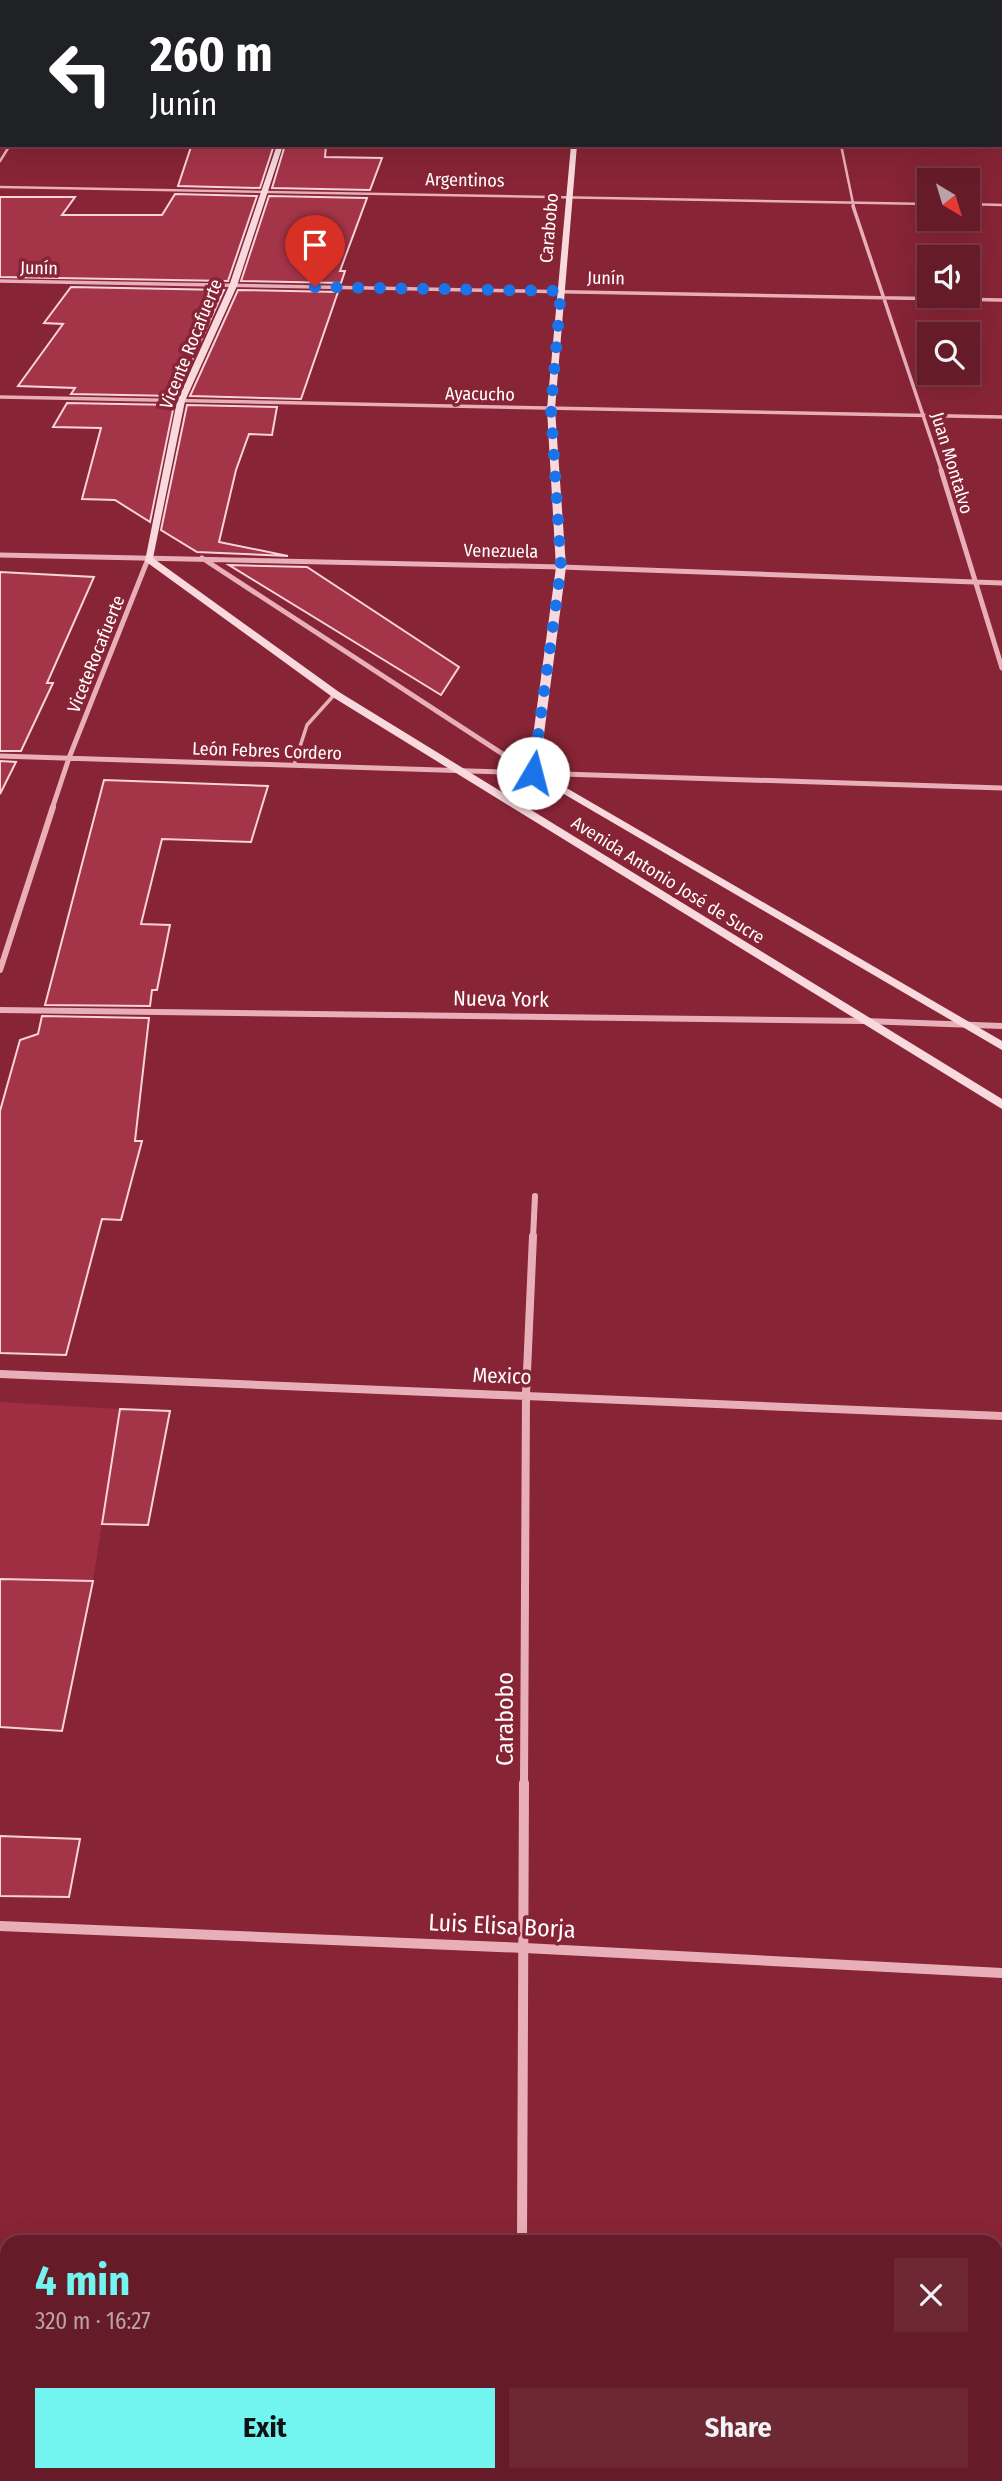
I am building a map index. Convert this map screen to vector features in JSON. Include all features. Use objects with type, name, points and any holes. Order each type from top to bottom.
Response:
[{"type":"main road","name":"Vicente Rocafuerte","points":[[148,559],[181,401],[233,286],[279,147]]},
{"type":"main road","name":"Carabobo","points":[[533,773],[561,567],[551,409],[575,147]]},
{"type":"main road","name":"Avenida Antonio José de Sucre","points":[[148,559],[335,694],[1002,1105]]},
{"type":"main road","name":"Avenida Antonio José de Sucre","points":[[533,773],[1002,1046]]},
{"type":"street","name":"Juan Montalvo","points":[[841,147],[852,202],[924,415],[973,583],[1002,668]]},
{"type":"street","name":"Argentinos","points":[[0,187],[917,204]]},
{"type":"street","points":[[980,204],[1002,205]]},
{"type":"street","name":"Junín","points":[[0,281],[1002,300]]},
{"type":"street","name":"Ayacucho","points":[[0,397],[1002,417]]},
{"type":"street","name":"Venezuela","points":[[0,555],[561,567],[1002,583]]},
{"type":"street","name":"Avenida Antonio José de Sucre","points":[[202,558],[533,773]]},
{"type":"street","name":"ViceteRocafuerte","points":[[69,758],[148,559]]},
{"type":"street","name":"León Febres Cordero","points":[[0,757],[1002,788]]},
{"type":"street","points":[[0,970],[69,758]]},
{"type":"street","name":"Nueva York","points":[[0,1010],[865,1021],[1002,1026]]},
{"type":"street","name":"Carabobo","points":[[522,2235],[526,1394],[535,1196]]},
{"type":"street","name":"Mexico","points":[[0,1374],[1002,1416]]},
{"type":"street","name":"Luis Elisa Borja","points":[[0,1926],[525,1948],[1002,1973]]},
{"type":"lane","points":[[294,765],[302,729],[310,717],[335,694]]},
{"type":"shaded area","points":[[0,1402],[120,1409],[93,1581],[0,1579]]},
{"type":"building","points":[[191,147],[273,147],[260,188],[178,186]]},
{"type":"building","points":[[284,147],[326,147],[325,157],[382,158],[370,190],[272,188]]},
{"type":"building","points":[[175,194],[257,196],[228,281],[0,277],[0,197],[75,197],[62,215],[162,215]]},
{"type":"building","points":[[269,196],[367,198],[340,271],[345,271],[341,283],[241,281]]},
{"type":"building","points":[[71,287],[224,290],[176,396],[71,394],[75,388],[18,386],[63,324],[44,323]]},
{"type":"building","points":[[238,290],[338,292],[301,399],[190,396]]},
{"type":"building","points":[[67,403],[174,405],[150,522],[115,500],[82,499],[101,428],[53,427]]},
{"type":"building","points":[[187,405],[277,407],[272,435],[249,434],[236,470],[219,542],[288,556],[197,552],[161,530]]},
{"type":"building","points":[[229,565],[307,567],[459,667],[441,695]]},
{"type":"building","points":[[0,572],[94,577],[47,683],[53,683],[21,751],[0,751]]},
{"type":"building","points":[[0,761],[16,762],[0,794]]},
{"type":"building","points":[[104,780],[268,786],[251,842],[162,839],[141,924],[170,925],[157,990],[152,990],[150,1006],[45,1005]]},
{"type":"building","points":[[42,1016],[149,1018],[135,1141],[142,1141],[121,1220],[102,1219],[66,1355],[0,1353],[0,1111],[20,1040],[38,1034]]},
{"type":"building","points":[[120,1409],[170,1411],[148,1525],[102,1524]]},
{"type":"building","points":[[0,1579],[93,1581],[62,1731],[0,1727]]},
{"type":"building","points":[[0,1836],[80,1839],[69,1897],[0,1896]]},
{"type":"route","points":[[315,287],[561,291],[551,409],[561,567],[533,773]]}]
